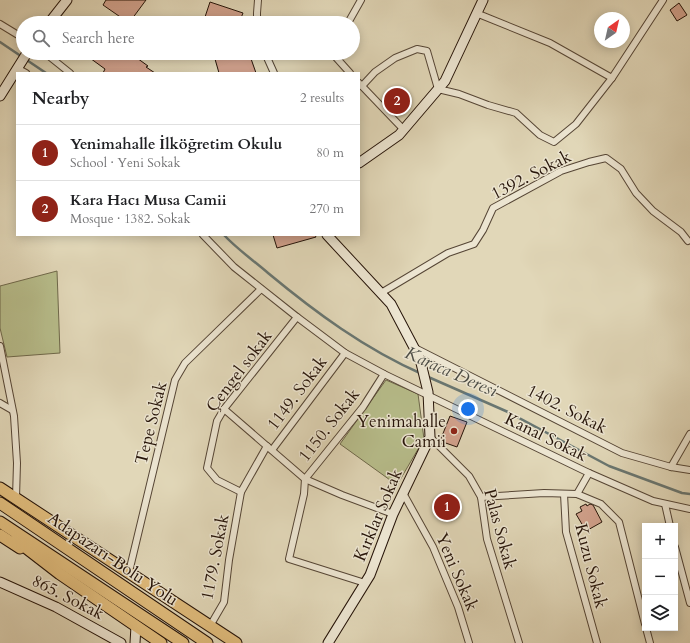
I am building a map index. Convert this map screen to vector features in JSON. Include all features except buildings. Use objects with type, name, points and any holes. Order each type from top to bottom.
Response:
[{"type":"highway","points":[[0,488],[236,643]]},
{"type":"highway","points":[[0,502],[80,541]]},
{"type":"highway","name":"Adapazarı-Bolu Yolu","points":[[0,502],[207,643]]},
{"type":"highway","points":[[0,522],[183,643]]},
{"type":"highway","points":[[0,527],[60,574],[90,595]]},
{"type":"highway","points":[[0,535],[161,643]]},
{"type":"street","points":[[54,16],[67,0]]},
{"type":"street","points":[[257,16],[258,0]]},
{"type":"street","points":[[352,16],[361,0]]},
{"type":"street","points":[[360,162],[399,135],[445,80],[483,0]]},
{"type":"street","points":[[438,89],[459,94],[488,105],[516,113],[540,135],[554,142],[576,124],[612,78],[663,0]]},
{"type":"street","points":[[476,13],[550,43],[612,78]]},
{"type":"street","points":[[0,24],[16,34]]},
{"type":"street","points":[[404,130],[361,84],[395,58],[417,49],[427,50],[438,89]]},
{"type":"street","points":[[2,90],[22,60]]},
{"type":"street","points":[[54,60],[69,72]]},
{"type":"street","points":[[268,60],[274,72]]},
{"type":"street","points":[[338,60],[349,72]]},
{"type":"street","points":[[17,68],[24,72]]},
{"type":"street","name":"1392. Sokak","points":[[381,293],[448,253],[474,244],[483,230],[492,208],[561,171],[606,158],[621,169],[636,193],[653,211],[681,232],[688,241]]},
{"type":"street","name":"Kanal Sokak","points":[[205,236],[234,267],[297,318],[345,353],[384,374],[589,473],[653,500],[690,509]]},
{"type":"street","name":"Kırklar Sokak","points":[[328,236],[391,304],[415,348],[420,359],[428,394],[430,437],[393,514],[370,575],[328,643]]},
{"type":"street","name":"Tepe Sokak","points":[[129,572],[175,380],[185,363],[261,289]]},
{"type":"street","name":"Çengel sokak","points":[[241,492],[216,480],[207,468],[217,421],[224,409],[297,318]]},
{"type":"street","points":[[0,346],[12,410],[18,463],[16,498]]},
{"type":"street","name":"1402. Sokak","points":[[415,348],[622,453],[671,467],[690,470]]},
{"type":"street","name":"1149. Sokak","points":[[269,448],[345,353]]},
{"type":"street","name":"1150. Sokak","points":[[364,583],[289,559],[304,494],[305,479],[363,407],[384,374]]},
{"type":"street","points":[[0,403],[12,410]]},
{"type":"street","points":[[224,409],[305,479],[393,514]]},
{"type":"street","points":[[671,467],[690,434]]},
{"type":"street","name":"Palas Sokak","points":[[430,437],[470,476],[481,497],[487,539],[518,643]]},
{"type":"street","points":[[241,492],[269,448]]},
{"type":"street","points":[[577,494],[589,473]]},
{"type":"street","name":"1179. Sokak","points":[[210,626],[224,602],[228,560],[241,492]]},
{"type":"street","name":"Yeni Sokak","points":[[403,493],[433,547],[458,607],[467,642]]},
{"type":"street","points":[[481,497],[544,493],[577,494],[601,504],[619,522],[642,612]]},
{"type":"street","name":"Kuzu Sokak","points":[[564,494],[566,532],[597,643]]},
{"type":"street","points":[[665,504],[669,523]]},
{"type":"street","points":[[678,558],[690,603]]},
{"type":"street","name":"865. Sokak","points":[[0,582],[56,608],[122,643]]},
{"type":"street","points":[[135,643],[136,626]]},
{"type":"street","points":[[647,631],[650,643]]},
{"type":"green space","points":[[57,271],[60,353],[7,357],[0,328],[0,286]]},
{"type":"green space","points":[[386,380],[418,394],[424,439],[397,485],[340,444]]},
{"type":"waterway","name":"Karaca Deresi","points":[[0,42],[16,53]]},
{"type":"waterway","name":"Karaca Deresi","points":[[27,60],[45,72]]},
{"type":"waterway","name":"Karaca Deresi","points":[[225,236],[240,250],[322,316],[380,353],[422,374]]},
{"type":"waterway","name":"Karaca Deresi","points":[[426,376],[508,412],[609,466],[682,493],[690,494]]},
{"type":"place","name":"Kara Hacı Musa Camii","points":[[397,101]]},
{"type":"place","name":"Yenimahalle Camii","points":[[454,431]]},
{"type":"place","name":"Yenimahalle İlköğretim Okulu","points":[[447,507]]}]
